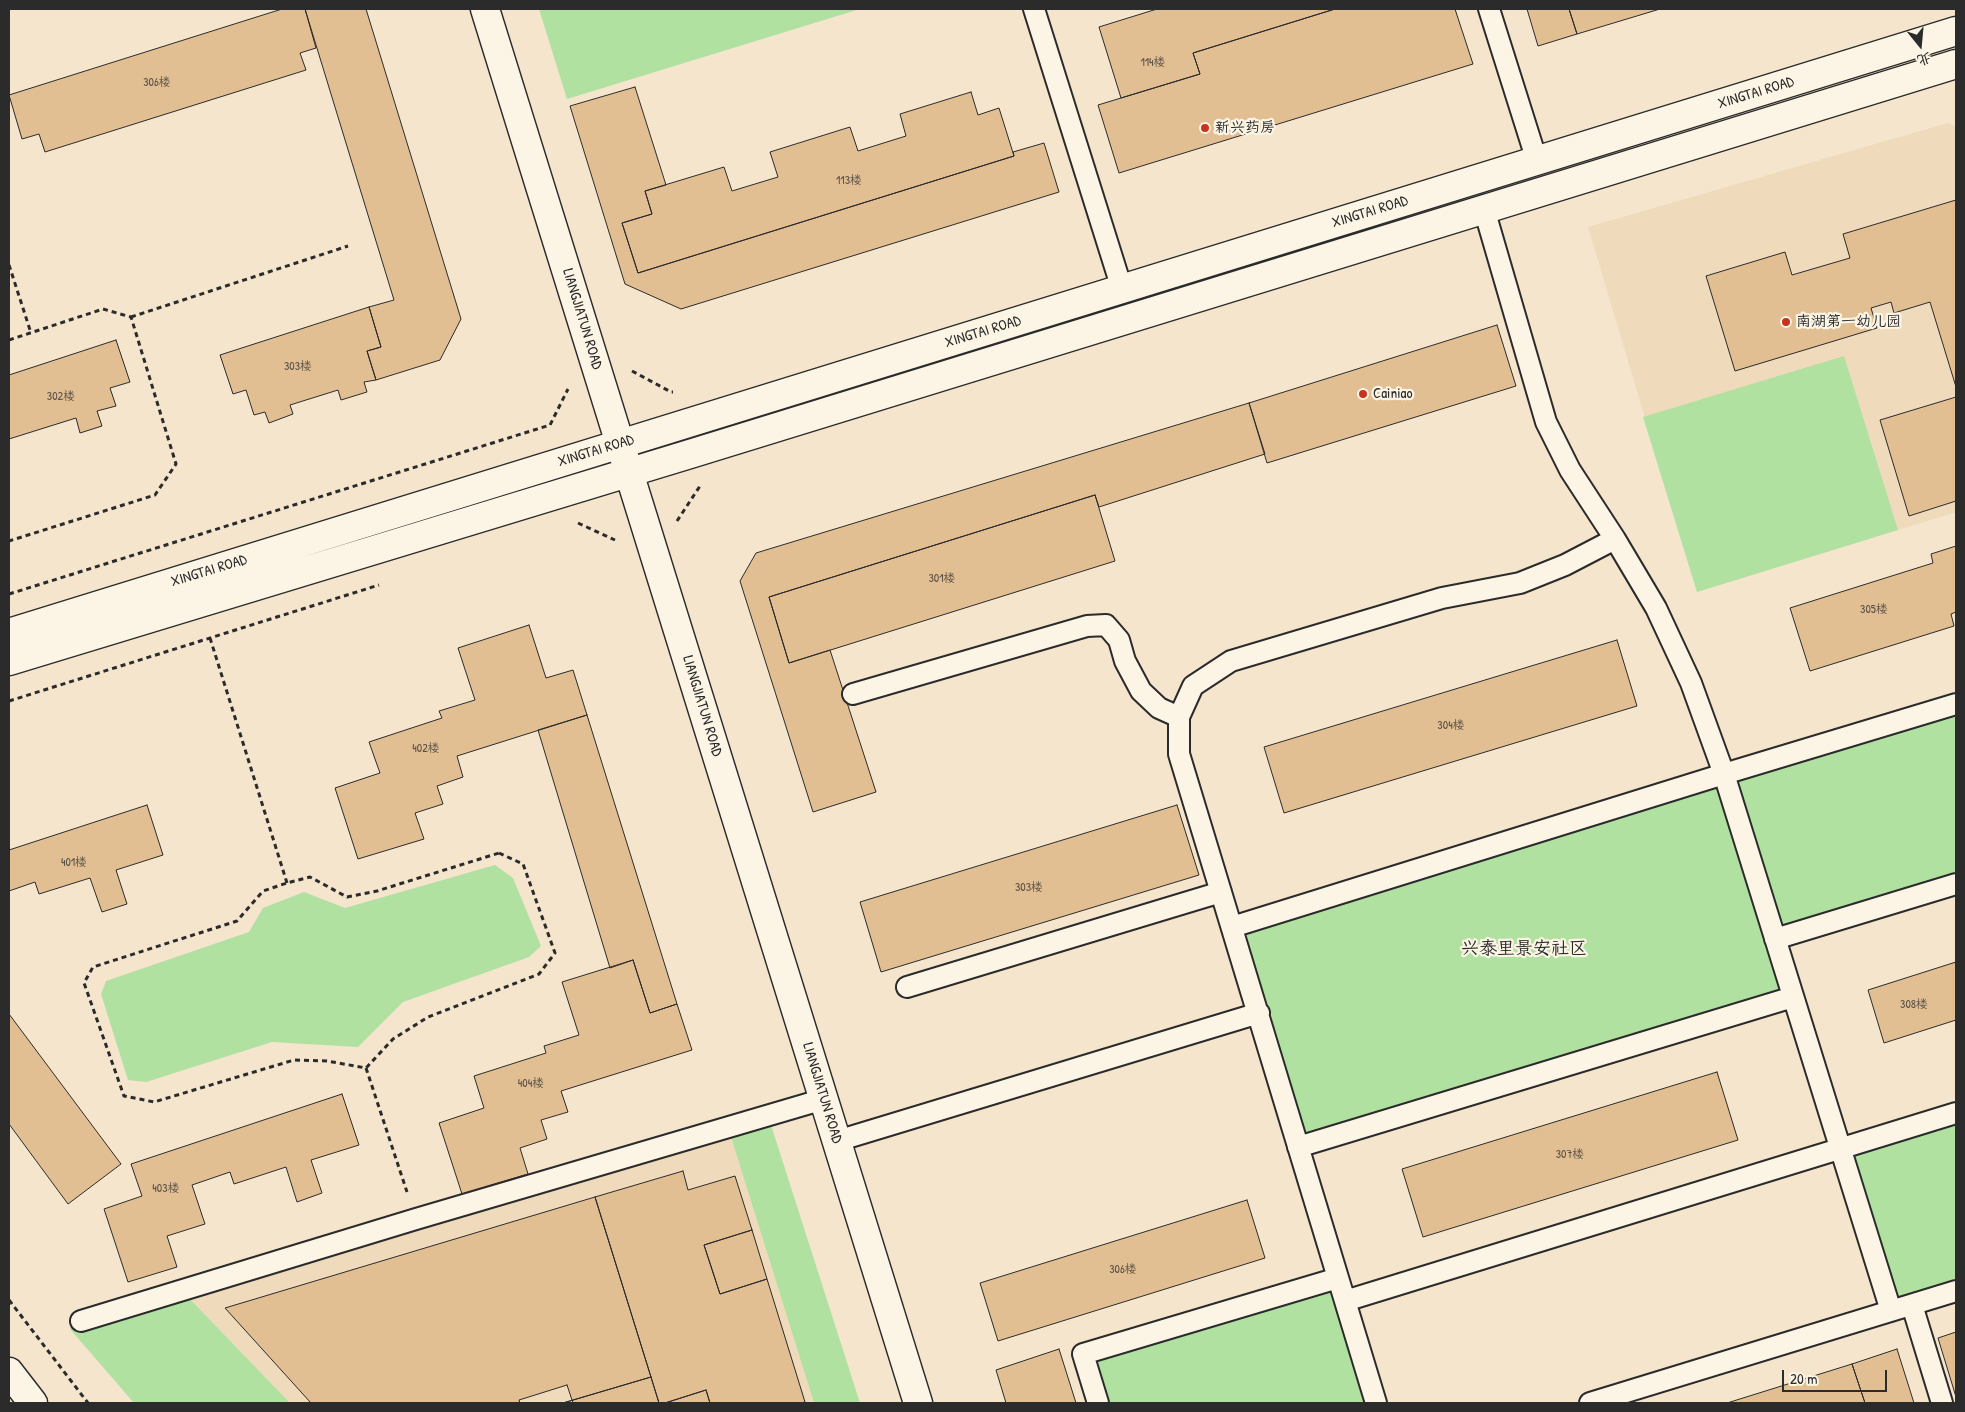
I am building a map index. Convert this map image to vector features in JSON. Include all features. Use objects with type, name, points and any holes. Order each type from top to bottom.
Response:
[{"type":"street","name":"LIANGJIATUN ROAD","points":[[486,9],[918,1403]]},
{"type":"street","name":"XINGTAI ROAD","points":[[9,633],[1956,31]]},
{"type":"street","name":"XINGTAI ROAD","points":[[9,661],[1956,64]]},
{"type":"street","points":[[9,1372],[33,1403]]},
{"type":"lane","points":[[1034,9],[1122,288]]},
{"type":"lane","points":[[1490,9],[1537,160]]},
{"type":"lane","points":[[1484,209],[1546,422],[1570,470],[1615,538],[1656,608],[1691,683],[1724,774],[1891,1311]]},
{"type":"lane","points":[[1376,1403],[1180,754],[1179,717],[1193,686],[1231,661],[1442,598],[1520,583],[1565,565],[1615,538]]},
{"type":"lane","points":[[853,694],[1086,626],[1106,625],[1118,640],[1125,661],[1141,691],[1159,708],[1179,717]]},
{"type":"lane","points":[[1232,927],[1956,704]]},
{"type":"lane","points":[[1775,939],[1956,884]]},
{"type":"lane","points":[[907,987],[1221,892]]},
{"type":"lane","points":[[1298,1147],[1793,997]]},
{"type":"lane","points":[[837,1141],[1259,1013]]},
{"type":"lane","points":[[81,1321],[416,1219],[824,1099]]},
{"type":"lane","points":[[1345,1301],[1956,1113]]},
{"type":"lane","points":[[1098,1403],[1083,1354],[1338,1278]]},
{"type":"lane","points":[[1590,1403],[1956,1291]]},
{"type":"lane","points":[[1912,1305],[1942,1403]]},
{"type":"path","points":[[9,340],[103,310],[131,317],[348,246]]},
{"type":"path","points":[[9,265],[31,333]]},
{"type":"path","points":[[9,541],[154,495],[176,464],[131,317]]},
{"type":"path","points":[[9,594],[550,425],[569,388]]},
{"type":"path","points":[[570,525],[580,522],[619,542]]},
{"type":"path","points":[[9,701],[381,584]]},
{"type":"path","points":[[198,602],[287,883]]},
{"type":"path","points":[[499,853],[523,864],[555,953],[539,974],[428,1017],[393,1039],[366,1068],[327,1061],[294,1060],[154,1102],[124,1096],[84,983],[93,966],[237,921],[264,891],[287,883],[310,878],[347,897],[377,891],[499,853]]},
{"type":"path","points":[[366,1068],[416,1219]]},
{"type":"path","points":[[9,1300],[88,1403]]},
{"type":"shaded area","name":"南湖第一幼儿园","points":[[1948,123],[1956,127],[1956,512],[1697,592],[1588,227]]},
{"type":"shaded area","points":[[730,1134],[814,1403],[290,1403],[186,1295]]},
{"type":"green space","points":[[539,9],[860,9],[567,99]]},
{"type":"green space","points":[[1844,356],[1898,530],[1697,592],[1643,417]]},
{"type":"green space","points":[[1956,713],[1956,877],[1780,931],[1736,779]]},
{"type":"green space","points":[[1719,783],[1783,992],[1304,1138],[1240,929]]},
{"type":"green space","points":[[495,865],[513,878],[541,946],[529,957],[403,1002],[358,1047],[272,1042],[146,1082],[128,1080],[101,994],[106,981],[249,932],[263,908],[304,892],[345,908]]},
{"type":"green space","points":[[1956,1120],[1956,1284],[1899,1302],[1852,1152]]},
{"type":"green space","points":[[770,1122],[860,1403],[814,1403],[730,1134]]},
{"type":"green space","points":[[1331,1288],[1367,1403],[1108,1403],[1095,1361]]},
{"type":"green space","points":[[186,1295],[290,1403],[134,1403],[70,1329]]},
{"type":"building","points":[[282,9],[305,9],[316,48],[300,53],[306,70],[45,152],[39,134],[22,139],[9,95]]},
{"type":"building","points":[[305,9],[366,9],[461,319],[440,360],[376,380],[367,351],[381,347],[369,307],[394,300]]},
{"type":"building","points":[[1157,9],[1335,9],[1193,53],[1200,74],[1121,98],[1099,27]]},
{"type":"building","points":[[1335,9],[1455,9],[1473,64],[1119,173],[1098,105],[1200,74],[1193,53]]},
{"type":"building","points":[[1527,9],[1569,9],[1577,34],[1538,46]]},
{"type":"building","points":[[1569,9],[1660,9],[1577,34]]},
{"type":"building","points":[[635,87],[666,185],[645,191],[652,214],[622,223],[638,273],[1014,156],[1013,152],[1044,143],[1059,192],[681,309],[625,284],[570,106]]},
{"type":"building","points":[[971,92],[978,115],[999,108],[1014,156],[638,273],[622,223],[652,214],[645,191],[724,167],[732,191],[778,177],[770,152],[850,127],[858,151],[906,136],[900,114]]},
{"type":"building","points":[[1956,200],[1956,387],[1930,302],[1894,313],[1891,302],[1871,308],[1877,328],[1735,371],[1706,276],[1785,252],[1792,275],[1850,258],[1843,234]]},
{"type":"building","points":[[369,307],[381,347],[367,351],[376,380],[364,382],[367,392],[341,400],[338,390],[290,405],[293,414],[269,423],[265,412],[254,415],[246,390],[233,394],[220,355]]},
{"type":"building","points":[[1497,325],[1516,386],[1267,463],[1249,403]]},
{"type":"building","points":[[116,340],[130,382],[110,388],[116,406],[97,411],[102,426],[80,433],[76,418],[9,439],[9,375]]},
{"type":"building","points":[[1956,397],[1956,501],[1909,516],[1880,420]]},
{"type":"building","points":[[1249,403],[1265,454],[1099,507],[1095,495],[769,597],[789,663],[830,650],[876,792],[813,812],[740,581],[756,553]]},
{"type":"building","points":[[1095,495],[1115,561],[789,663],[769,597]]},
{"type":"building","points":[[1956,546],[1956,612],[1951,614],[1954,626],[1810,671],[1790,608],[1933,563],[1931,554]]},
{"type":"building","points":[[529,625],[546,678],[573,670],[587,715],[457,756],[463,777],[437,786],[443,804],[415,813],[424,839],[358,859],[335,788],[380,773],[369,742],[442,718],[439,711],[475,700],[458,648]]},
{"type":"building","points":[[1617,640],[1637,706],[1284,813],[1264,747]]},
{"type":"building","points":[[587,715],[677,1004],[650,1013],[633,960],[610,968],[538,730]]},
{"type":"building","points":[[147,805],[163,855],[116,870],[127,904],[102,912],[90,878],[39,894],[35,882],[9,891],[9,850]]},
{"type":"building","points":[[1177,805],[1199,875],[881,972],[860,902]]},
{"type":"building","points":[[633,960],[650,1013],[677,1004],[692,1050],[561,1091],[568,1112],[541,1120],[547,1139],[520,1148],[528,1174],[462,1194],[439,1123],[484,1108],[474,1076],[546,1053],[544,1046],[579,1035],[562,982]]},
{"type":"building","points":[[1956,962],[1956,1020],[1884,1043],[1868,990]]},
{"type":"building","points":[[9,1014],[121,1164],[68,1204],[9,1124]]},
{"type":"building","points":[[1717,1072],[1738,1140],[1423,1237],[1402,1169]]},
{"type":"building","points":[[342,1094],[359,1145],[311,1160],[322,1193],[297,1202],[286,1167],[234,1184],[230,1172],[192,1185],[205,1224],[167,1236],[177,1267],[128,1282],[104,1209],[142,1196],[131,1164]]},
{"type":"building","points":[[683,1171],[688,1190],[735,1176],[752,1230],[704,1245],[720,1294],[767,1279],[805,1402],[710,1403],[706,1390],[665,1403],[659,1403],[595,1197]]},
{"type":"building","points":[[595,1197],[651,1377],[563,1403],[311,1403],[225,1308]]},
{"type":"building","points":[[1247,1200],[1265,1258],[998,1341],[980,1283]]},
{"type":"building","points":[[752,1230],[767,1279],[720,1294],[704,1245]]},
{"type":"building","points":[[1956,1332],[1956,1397],[1938,1338]]},
{"type":"building","points":[[1059,1349],[1076,1403],[1006,1403],[996,1370]]},
{"type":"building","points":[[1897,1349],[1914,1403],[1865,1403],[1852,1364]]},
{"type":"building","points":[[1852,1364],[1865,1403],[1727,1403]]},
{"type":"building","points":[[651,1377],[659,1403],[563,1403]]},
{"type":"building","points":[[567,1385],[573,1403],[520,1403],[519,1400]]},
{"type":"building","points":[[706,1390],[710,1403],[665,1403]]},
{"type":"place","name":"新兴药房","points":[[1205,128]]},
{"type":"place","name":"南湖第一幼儿园","points":[[1786,322]]},
{"type":"place","name":"Cainiao","points":[[1363,394]]},
{"type":"district","name":"兴泰里景安社区","points":[[1524,949]]}]
